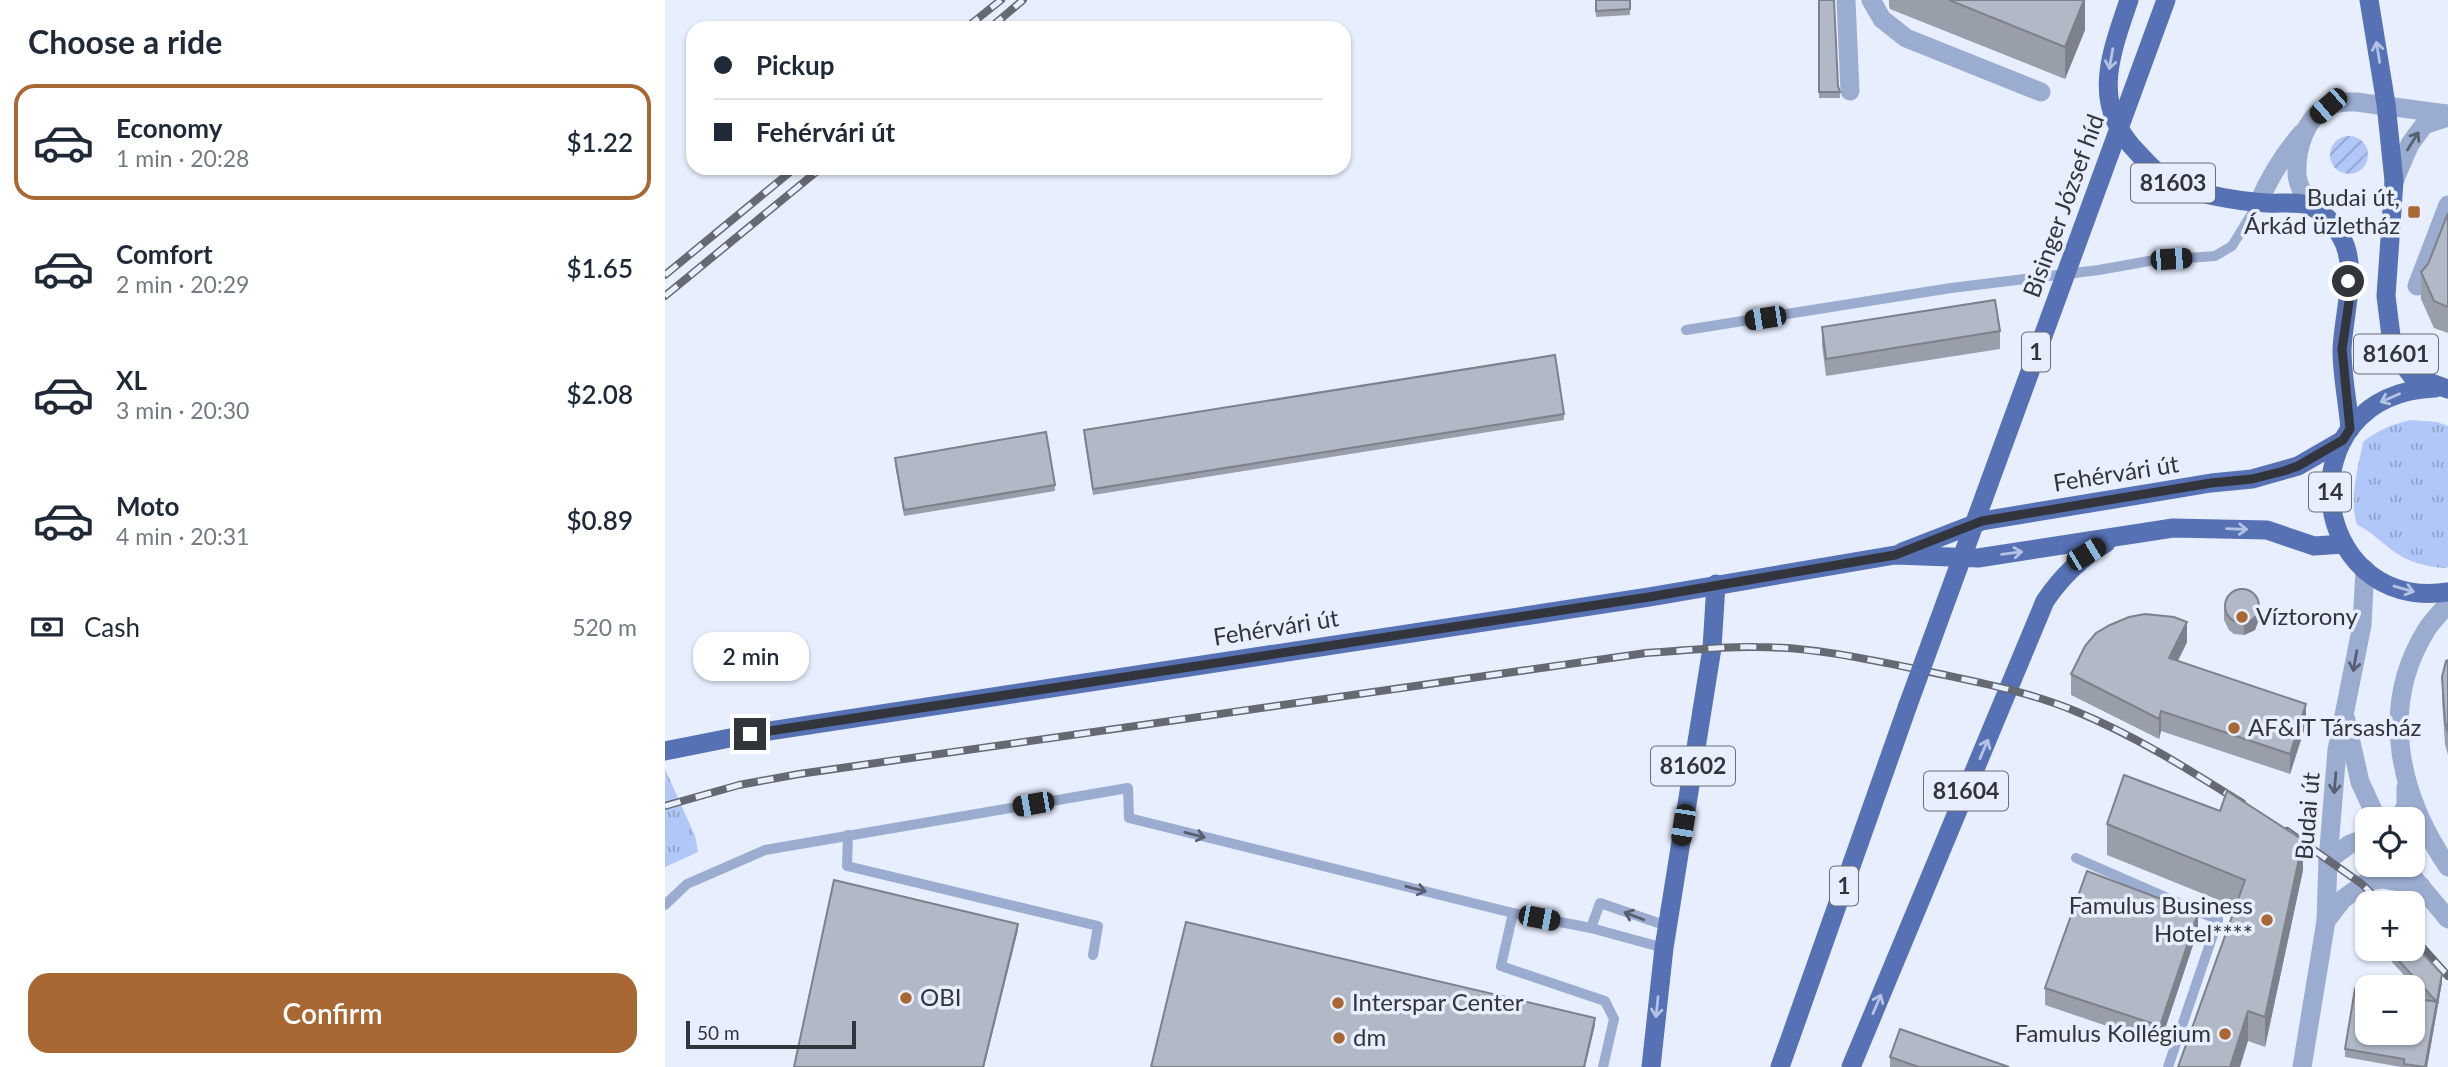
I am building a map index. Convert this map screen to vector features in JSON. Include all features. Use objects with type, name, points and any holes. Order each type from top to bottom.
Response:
[{"type":"main road","name":"81603","points":[[2129,0],[2110,57],[2108,90],[2113,120],[2131,146],[2153,168],[2176,185],[2218,197],[2308,205]]},
{"type":"main road","name":"Bisinger József híd","points":[[1780,1067],[1908,705],[2166,0]]},
{"type":"main road","name":"81601","points":[[2369,0],[2386,104],[2394,181],[2386,296],[2391,336],[2396,355],[2412,376],[2444,389]]},
{"type":"main road","points":[[2308,205],[2327,217],[2342,237],[2348,260],[2349,302],[2342,349],[2346,435]]},
{"type":"main road","name":"14","points":[[2444,389],[2419,389],[2399,393],[2364,414],[2346,435],[2334,460],[2330,503],[2335,525],[2344,544],[2365,569],[2385,583],[2409,592],[2448,592]]},
{"type":"main road","name":"Fehérvári út","points":[[1895,555],[1982,521],[2211,483],[2252,479],[2298,466],[2346,435]]},
{"type":"main road","name":"Fehérvári út","points":[[665,751],[764,732],[1649,597],[1895,555],[1978,558],[2172,528],[2267,530],[2314,546],[2344,544]]},
{"type":"main road","name":"81604","points":[[1851,1067],[2045,601],[2067,571],[2086,554],[2113,538]]},
{"type":"main road","name":"81602","points":[[1651,1067],[1667,926],[1711,648],[1716,584]]},
{"type":"street","points":[[1846,0],[1850,91]]},
{"type":"street","points":[[1871,0],[1882,19],[1906,38],[2041,93]]},
{"type":"street","points":[[2259,202],[2284,154],[2315,117],[2328,106],[2342,102],[2386,104],[2448,115]]},
{"type":"street","points":[[2394,181],[2410,144],[2424,125],[2448,115]]},
{"type":"street","points":[[2305,130],[2298,153],[2297,176],[2308,205]]},
{"type":"street","points":[[2417,286],[2448,205]]},
{"type":"street","name":"Budai út","points":[[2302,1067],[2326,921],[2328,860],[2339,734],[2346,716],[2363,612],[2365,569]]},
{"type":"street","points":[[2447,865],[2420,818],[2406,782],[2398,742],[2402,701],[2414,655],[2428,628],[2448,604]]},
{"type":"street","name":"Budai út","points":[[2346,716],[2360,782],[2371,807]]},
{"type":"street","points":[[2405,807],[2406,782]]},
{"type":"street","points":[[2328,860],[2355,842]]},
{"type":"street","points":[[2425,845],[2447,865]]},
{"type":"street","points":[[2326,921],[2343,899],[2368,877]]},
{"type":"street","points":[[2379,877],[2421,886]]},
{"type":"street","points":[[2413,877],[2448,919]]},
{"type":"lane","points":[[1686,330],[1951,288],[2099,270],[2149,261],[2215,256],[2232,246],[2259,202]]},
{"type":"lane","points":[[665,905],[687,884],[765,850],[1128,788],[1129,818],[1513,913],[1591,928],[1664,948]]},
{"type":"lane","points":[[848,835],[847,866],[1098,926],[1093,955]]},
{"type":"lane","points":[[2076,858],[2218,920],[2168,1067]]},
{"type":"lane","points":[[1591,928],[1600,903],[1667,926]]},
{"type":"lane","points":[[1513,913],[1501,967],[1605,1001],[1614,1020],[1603,1067]]},
{"type":"green space","points":[[2349,136],[2363,141],[2368,155],[2363,169],[2349,174],[2335,169],[2330,155],[2335,141]]},
{"type":"green space","points":[[2411,420],[2437,422],[2448,426],[2448,567],[2445,568],[2405,558],[2357,525],[2354,494],[2363,442],[2386,428]]},
{"type":"green space","points":[[665,769],[695,836],[698,852],[665,867]]},
{"type":"building","points":[[1596,0],[1630,0],[1630,9],[1596,11]]},
{"type":"building","points":[[1819,0],[1834,0],[1840,92],[1819,92]]},
{"type":"building","points":[[1949,0],[2084,0],[2065,47]]},
{"type":"building","points":[[2448,213],[2448,307],[2434,301],[2421,272],[2428,264]]},
{"type":"building","points":[[1995,300],[2000,331],[1826,359],[1822,327]]},
{"type":"building","points":[[1555,355],[1564,414],[1093,489],[1084,430]]},
{"type":"building","points":[[1046,432],[1055,485],[904,510],[895,458]]},
{"type":"building","points":[[2242,589],[2254,594],[2259,606],[2254,618],[2242,623],[2230,618],[2225,606],[2230,594]]},
{"type":"building","points":[[2145,614],[2174,617],[2187,622],[2169,658],[2306,704],[2290,754],[2161,711],[2159,719],[2071,674],[2085,646],[2096,633],[2129,617]]},
{"type":"building","points":[[2448,660],[2448,732],[2442,677]]},
{"type":"building","points":[[2124,775],[2220,811],[2227,791],[2303,840],[2265,1017],[2248,1011],[2230,1067],[2178,1067],[2245,880],[2107,824]]},
{"type":"building","points":[[2087,871],[2198,913],[2160,1026],[2045,988]]},
{"type":"building","name":"OBI","points":[[834,880],[1018,924],[983,1067],[794,1067]]},
{"type":"building","name":"Interspar Center","points":[[1186,922],[1595,1018],[1584,1067],[1151,1067]]},
{"type":"building","points":[[2425,956],[2442,974],[2437,1002],[2425,989],[2425,975],[2412,975],[2399,961],[2425,961]]},
{"type":"building","points":[[2355,989],[2355,1045],[2425,1045],[2425,1000],[2437,1002],[2425,1067],[2404,1064],[2404,1059],[2345,1049]]},
{"type":"building","points":[[1900,1029],[2009,1067],[1919,1067],[1890,1057]]},
{"type":"railway","points":[[975,21],[1001,0]]},
{"type":"railway","points":[[998,21],[1023,0]]},
{"type":"railway","points":[[665,275],[786,175]]},
{"type":"railway","points":[[665,296],[812,175]]},
{"type":"railway","points":[[665,806],[739,785],[799,774],[1646,653],[1743,647],[1800,649],[1842,655],[1964,679],[2039,698],[2075,711],[2140,742],[2242,803]]},
{"type":"railway","points":[[2287,831],[2369,891]]},
{"type":"railway","points":[[2425,950],[2448,976]]},
{"type":"place","name":"Budai út, Árkád üzletház","points":[[2414,212]]},
{"type":"place","name":"Víztorony","points":[[2242,617]]},
{"type":"place","name":"AF&IT Társasház","points":[[2234,728]]},
{"type":"place","name":"Famulus Business Hotel****","points":[[2267,920]]},
{"type":"place","name":"OBI","points":[[906,998]]},
{"type":"place","name":"Interspar Center","points":[[1338,1003]]},
{"type":"place","name":"Famulus Kollégium","points":[[2225,1034]]},
{"type":"place","name":"dm","points":[[1339,1038]]},
{"type":"route","points":[[750,734],[1649,597],[1895,555],[1982,521],[2211,483],[2252,479],[2284,471],[2343,440],[2350,429],[2342,349],[2349,302],[2348,281]]}]
